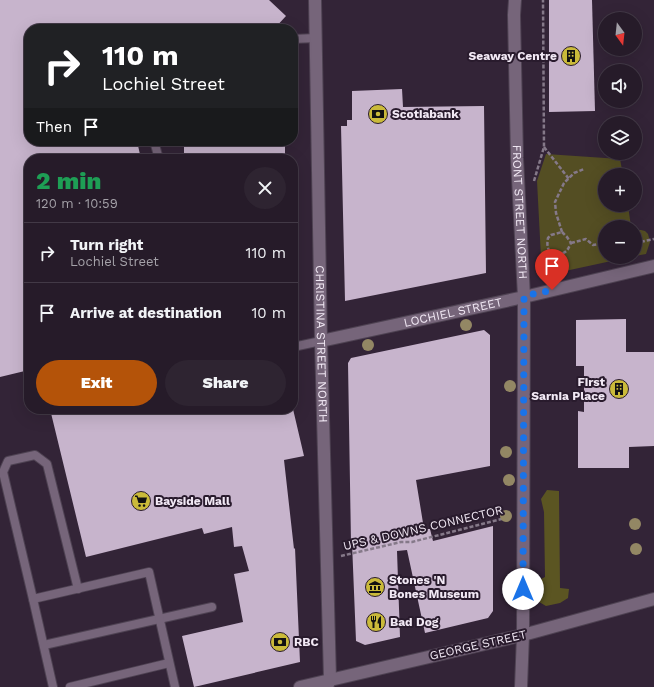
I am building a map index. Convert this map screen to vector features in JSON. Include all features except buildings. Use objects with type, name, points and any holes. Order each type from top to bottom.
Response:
[{"type":"street","name":"CHRISTINA STREET NORTH","points":[[315,0],[329,683]]},
{"type":"street","name":"FRONT STREET NORTH","points":[[515,0],[517,158],[524,296],[523,635],[521,687]]},
{"type":"street","name":"LOCHIEL STREET","points":[[322,341],[654,266]]},
{"type":"street","name":"GEORGE STREET","points":[[300,687],[329,683],[523,635],[654,599]]},
{"type":"lane","points":[[298,39],[316,38]]},
{"type":"lane","points":[[298,347],[322,341]]},
{"type":"lane","points":[[53,687],[3,472],[8,461],[35,455],[47,464],[78,589]]},
{"type":"lane","points":[[33,599],[149,572],[175,687]]},
{"type":"lane","points":[[44,645],[212,607]]},
{"type":"lane","points":[[70,687],[169,664]]},
{"type":"path","points":[[533,184],[544,148],[543,0]]},
{"type":"path","points":[[544,148],[569,179]]},
{"type":"path","points":[[571,243],[562,232],[556,213],[555,202],[564,183],[574,173],[584,169]]},
{"type":"path","points":[[562,232],[551,234],[548,238],[548,248],[550,252],[552,254],[562,254],[568,250],[571,243]]},
{"type":"path","points":[[571,243],[586,239],[593,245],[598,244]]},
{"type":"path","points":[[642,242],[654,239]]},
{"type":"path","points":[[536,268],[536,276],[550,252]]},
{"type":"path","name":"UPS & DOWNS CONNECTOR","points":[[327,559],[401,542],[412,542],[523,514]]},
{"type":"shaded area","points":[[546,154],[598,158],[598,160],[620,160],[622,168],[598,168],[598,212],[629,212],[630,220],[598,220],[598,264],[542,276],[537,181]]},
{"type":"shaded area","points":[[642,230],[648,234],[650,242],[646,254],[642,255]]},
{"type":"shaded area","points":[[547,490],[559,491],[560,588],[569,589],[568,598],[560,603],[546,606],[534,599],[535,582],[545,577],[544,512],[541,499]]},
{"type":"place","name":"Seaway Centre","points":[[571,56]]},
{"type":"place","name":"Scotiabank","points":[[378,114]]},
{"type":"place","name":"First Sarnia Place","points":[[619,389]]},
{"type":"place","name":"Bayside Mall","points":[[141,501]]},
{"type":"place","name":"Stones 'N Bones Museum","points":[[375,587]]},
{"type":"place","name":"Bad Dog","points":[[376,622]]},
{"type":"place","name":"RBC","points":[[280,642]]},
{"type":"route","points":[[523,589],[524,296],[552,290]]}]
